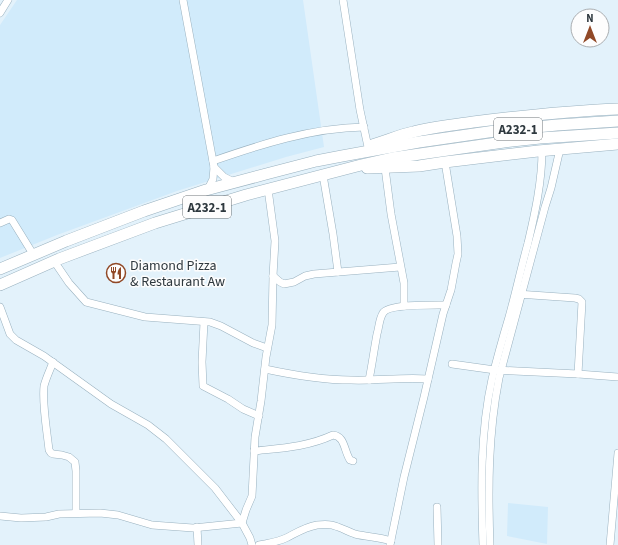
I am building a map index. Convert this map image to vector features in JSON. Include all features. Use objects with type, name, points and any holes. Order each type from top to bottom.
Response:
[{"type":"highway","points":[[342,156],[400,136],[436,128],[539,114],[618,109]]},
{"type":"highway","name":"A232-1","points":[[0,269],[33,254],[144,211],[208,189],[266,174],[342,156],[419,142],[495,131],[618,121]]},
{"type":"highway","name":"A232-1","points":[[0,285],[54,261],[155,223],[268,189],[344,169],[392,158],[540,138],[618,133]]},
{"type":"highway","points":[[344,169],[419,166],[542,150],[618,144]]},
{"type":"street","points":[[0,13],[8,0]]},
{"type":"street","points":[[183,0],[213,164],[213,179],[208,189]]},
{"type":"street","points":[[343,0],[360,110],[368,147]]},
{"type":"street","points":[[213,164],[245,150],[293,136],[327,130],[364,127]]},
{"type":"street","points":[[483,545],[481,482],[486,413],[489,395],[498,370],[518,294],[550,190],[560,149]]},
{"type":"street","points":[[518,294],[539,188],[542,169],[542,150]]},
{"type":"street","points":[[260,545],[285,539],[306,528],[327,524],[337,526],[356,534],[385,539],[390,543],[404,477],[443,314],[451,290],[458,254],[457,236],[445,162]]},
{"type":"street","points":[[213,164],[224,177],[235,182]]},
{"type":"street","points":[[385,168],[391,214],[404,283],[404,306]]},
{"type":"street","points":[[542,169],[555,172]]},
{"type":"street","points":[[323,175],[334,234],[338,272]]},
{"type":"street","points":[[539,188],[550,190]]},
{"type":"street","points":[[242,523],[252,496],[255,437],[267,348],[272,324],[275,241],[268,189]]},
{"type":"street","points":[[0,223],[9,219],[12,220],[33,254]]},
{"type":"street","points":[[54,261],[69,283],[86,302],[145,317],[210,322],[221,326],[253,343],[267,348]]},
{"type":"street","points":[[273,276],[284,284],[294,282],[305,276],[314,274],[400,267]]},
{"type":"street","points":[[518,294],[575,298],[582,302],[578,374]]},
{"type":"street","points":[[368,380],[383,312],[388,309],[404,306],[446,305]]},
{"type":"street","points":[[0,307],[10,334],[16,340],[44,356],[111,404],[148,425],[166,439],[215,488],[242,523],[252,545]]},
{"type":"street","points":[[204,322],[202,362],[203,386],[259,416]]},
{"type":"street","points":[[53,362],[44,389],[44,407],[49,450],[53,454],[69,457],[74,462],[76,471],[76,513]]},
{"type":"street","points":[[452,364],[498,370],[618,377]]},
{"type":"street","points":[[265,369],[296,376],[329,379],[428,379]]},
{"type":"street","points":[[490,545],[488,486],[489,457],[498,370]]},
{"type":"street","points":[[254,451],[295,447],[336,435],[343,441],[348,458],[353,461]]},
{"type":"street","points":[[610,545],[618,453]]},
{"type":"street","points":[[437,507],[438,545]]},
{"type":"street","points":[[0,516],[21,518],[46,517],[59,514],[100,513],[118,515],[152,525],[197,528],[242,523]]},
{"type":"street","points":[[197,528],[198,545]]},
{"type":"shaded area","points":[[17,0],[303,0],[324,147],[286,157],[177,191],[57,235],[0,258],[0,25]]},
{"type":"shaded area","points":[[508,503],[548,507],[547,544],[507,536]]},
{"type":"place","name":"Diamond Pizza & Restaurant Aw","points":[[116,273]]}]
